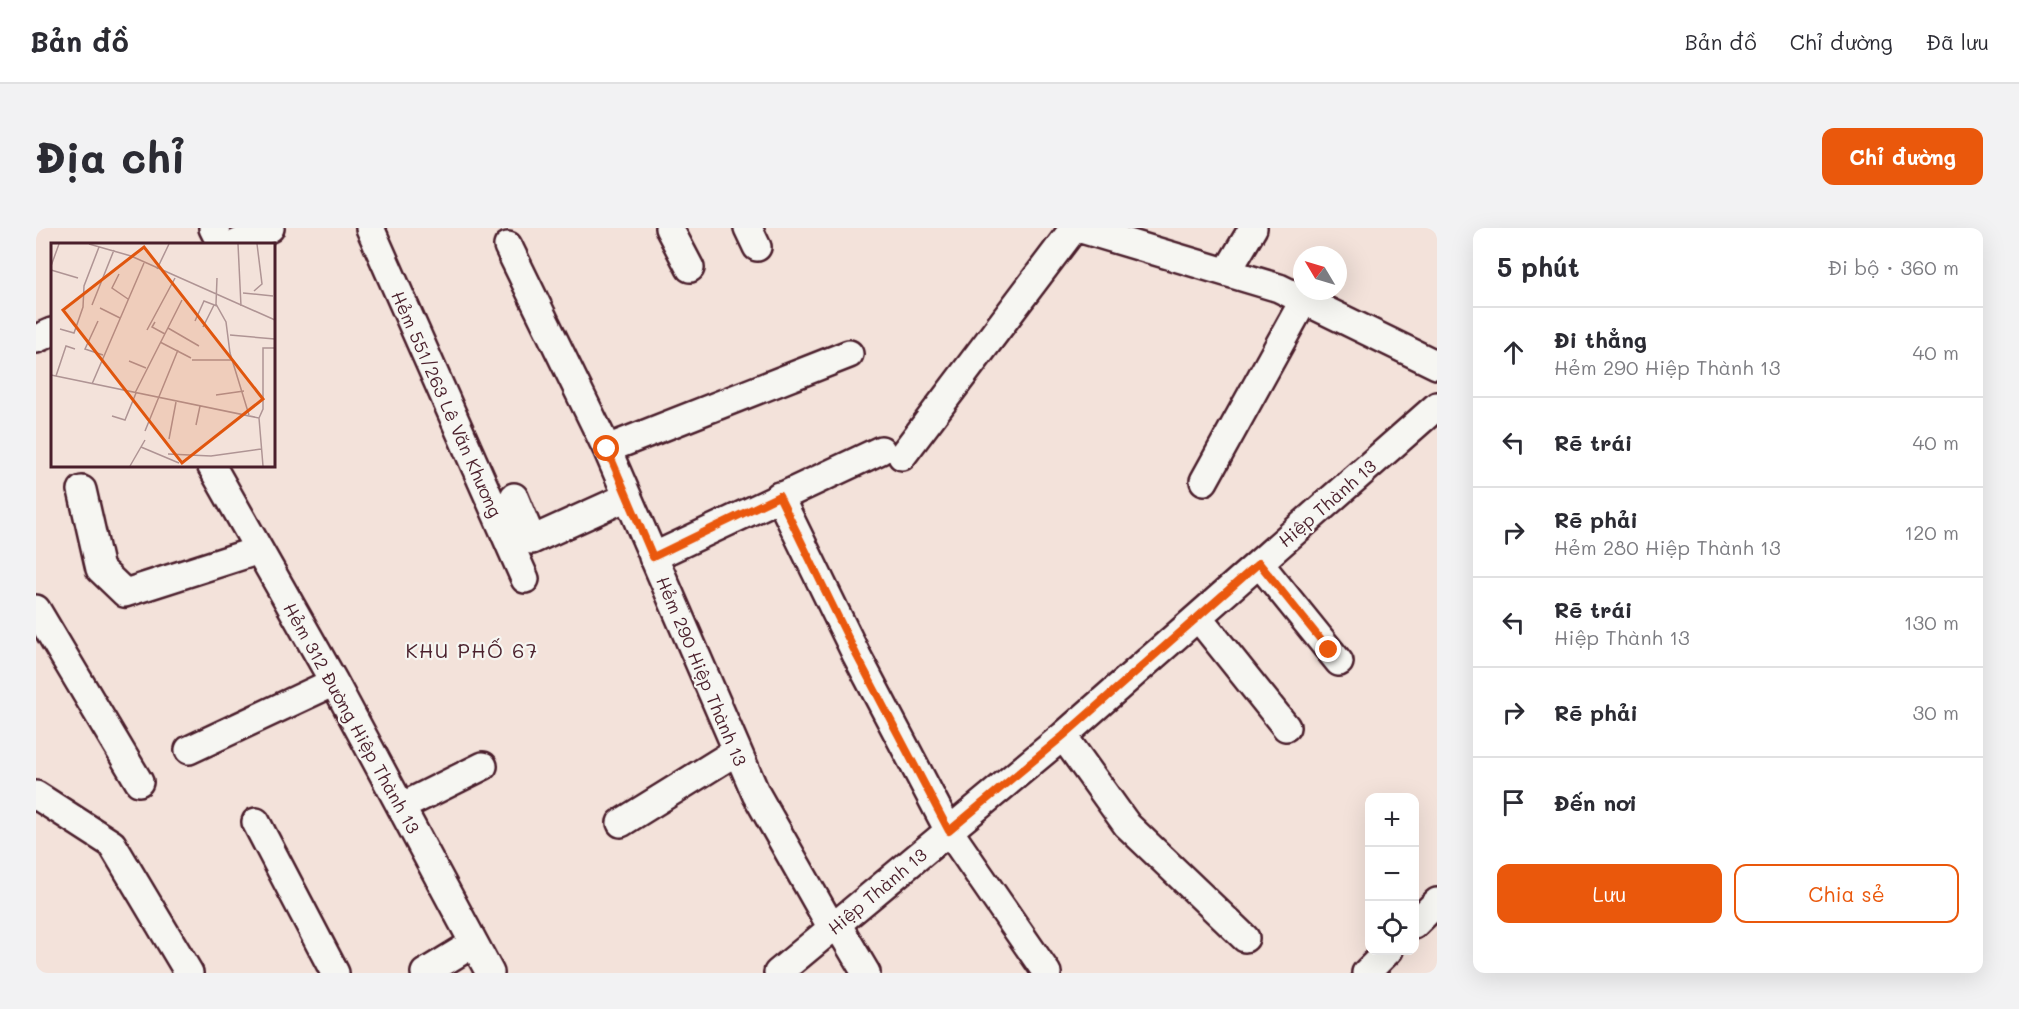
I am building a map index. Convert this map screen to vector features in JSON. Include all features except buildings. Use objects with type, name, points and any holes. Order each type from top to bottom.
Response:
[{"type":"street","points":[[213,228],[220,243]]},
{"type":"street","points":[[238,243],[270,228]]},
{"type":"street","name":"Hẻm 551/263 Lê Văn Khương","points":[[370,228],[525,579]]},
{"type":"street","points":[[669,228],[690,268]]},
{"type":"street","points":[[653,557],[779,496],[891,453],[1076,228],[1227,272],[1293,295]]},
{"type":"street","points":[[1227,272],[1253,228]]},
{"type":"street","name":"Hẻm 290 Hiệp Thành 13","points":[[508,246],[607,449],[756,794],[834,926],[866,973]]},
{"type":"street","points":[[1204,481],[1304,300],[1437,365]]},
{"type":"street","points":[[36,339],[51,333]]},
{"type":"street","points":[[607,449],[849,354]]},
{"type":"street","name":"Hiệp Thành 13","points":[[778,973],[1063,736],[1437,406]]},
{"type":"street","name":"Hẻm 312 Đường Hiệp Thành 13","points":[[212,466],[334,682],[490,973]]},
{"type":"street","points":[[82,490],[100,569],[124,593],[259,550]]},
{"type":"street","points":[[779,496],[857,656],[949,831],[1047,973]]},
{"type":"street","points":[[514,497],[532,540],[627,497]]},
{"type":"street","points":[[1259,563],[1339,662]]},
{"type":"street","points":[[36,609],[139,782]]},
{"type":"street","points":[[1198,617],[1286,727]]},
{"type":"street","points":[[189,750],[334,682]]},
{"type":"street","points":[[1063,736],[1128,825],[1245,938]]},
{"type":"street","points":[[621,823],[737,751]]},
{"type":"street","points":[[401,807],[483,766]]},
{"type":"street","points":[[36,795],[112,844],[189,973]]},
{"type":"street","points":[[256,822],[335,973]]},
{"type":"street","points":[[1419,920],[1437,902]]},
{"type":"street","points":[[425,973],[474,943]]},
{"type":"street","points":[[1366,973],[1385,955]]},
{"type":"district","name":"KHU PHỐ 67","points":[[472,650]]},
{"type":"route","points":[[607,449],[653,557],[779,496],[857,656],[949,831],[1063,736],[1259,563],[1329,650]]}]
